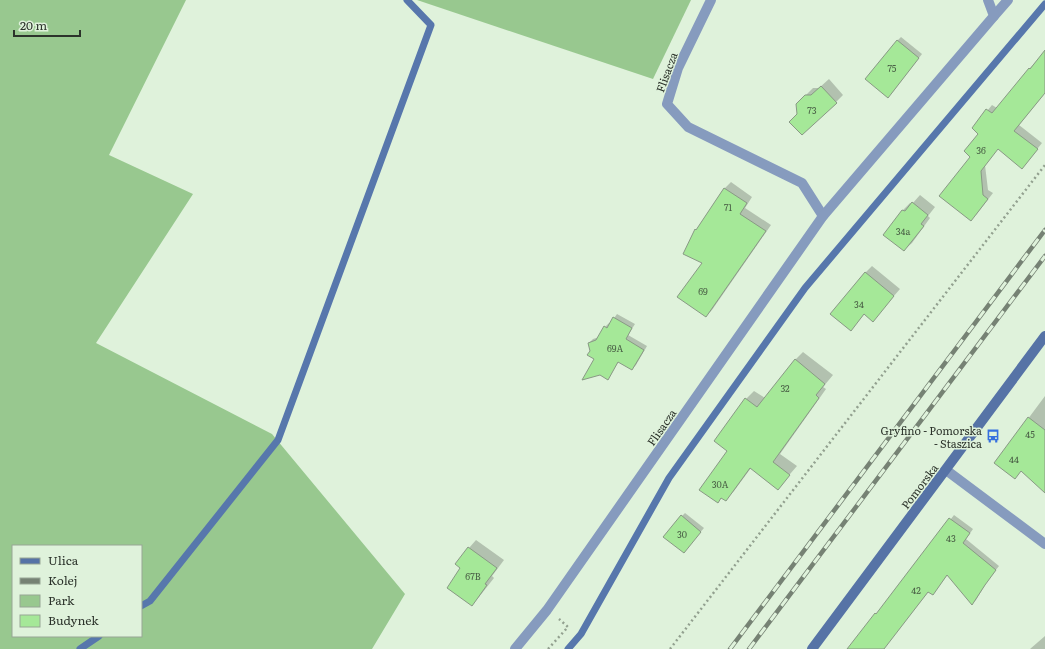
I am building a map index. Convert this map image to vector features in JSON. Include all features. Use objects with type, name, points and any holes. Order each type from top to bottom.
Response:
[{"type":"street","name":"Flisacza","points":[[711,0],[678,68],[667,104],[688,127],[802,183],[823,216]]},
{"type":"street","points":[[988,0],[994,16]]},
{"type":"street","name":"Flisacza","points":[[514,649],[547,610],[823,216],[1008,0]]},
{"type":"street","name":"Pomorska","points":[[812,649],[1045,336]]},
{"type":"street","points":[[946,470],[1045,544]]},
{"type":"path","points":[[670,649],[1045,165]]},
{"type":"path","points":[[547,610],[568,627],[548,649]]},
{"type":"green space","points":[[0,0],[186,0],[109,155],[193,194],[96,343],[272,434],[405,594],[372,649],[0,649]]},
{"type":"green space","points":[[417,0],[691,0],[653,79]]},
{"type":"building","points":[[897,40],[919,58],[888,98],[865,79]]},
{"type":"building","points":[[1045,50],[1045,93],[1014,131],[1038,149],[1022,169],[998,149],[981,171],[983,195],[988,199],[971,221],[939,196],[970,157],[964,151],[978,134],[972,128],[986,109],[992,113]]},
{"type":"building","points":[[821,86],[837,103],[802,135],[789,122],[797,114],[796,104],[805,95],[811,95]]},
{"type":"building","points":[[724,188],[747,203],[740,214],[766,231],[706,317],[677,297],[702,263],[683,254],[695,229],[696,230]]},
{"type":"building","points":[[912,202],[928,215],[921,224],[924,226],[904,251],[883,235],[902,210],[905,211]]},
{"type":"building","points":[[865,272],[894,296],[873,322],[864,314],[851,331],[830,314]]},
{"type":"building","points":[[613,317],[632,328],[626,339],[644,350],[632,370],[618,362],[608,380],[600,375],[582,380],[594,359],[587,355],[590,351],[588,343],[596,340],[604,326],[607,328]]},
{"type":"building","points":[[795,359],[825,384],[816,395],[819,398],[773,462],[790,475],[778,490],[750,468],[726,501],[721,498],[718,503],[699,490],[727,451],[714,441],[745,398],[757,407]]},
{"type":"building","points":[[1028,417],[1045,430],[1045,493],[1021,471],[1015,479],[994,463]]},
{"type":"building","points":[[681,515],[701,532],[684,553],[663,537]]},
{"type":"building","points":[[949,518],[970,533],[963,543],[996,570],[972,605],[947,575],[933,595],[928,592],[884,649],[847,649],[875,613],[876,614]]},
{"type":"building","points":[[468,547],[497,568],[485,584],[487,585],[472,606],[447,588],[460,568],[455,564]]},
{"type":"waterway","points":[[142,605],[150,601],[278,440],[431,25],[407,0]]},
{"type":"waterway","points":[[568,649],[581,634],[669,478],[805,288],[1045,4]]},
{"type":"waterway","points":[[80,649],[98,637]]},
{"type":"railway","points":[[730,649],[1045,230]]},
{"type":"railway","points":[[749,649],[1045,256]]},
{"type":"place","name":"Gryfino - Pomorska - Staszica","points":[[993,436]]}]
